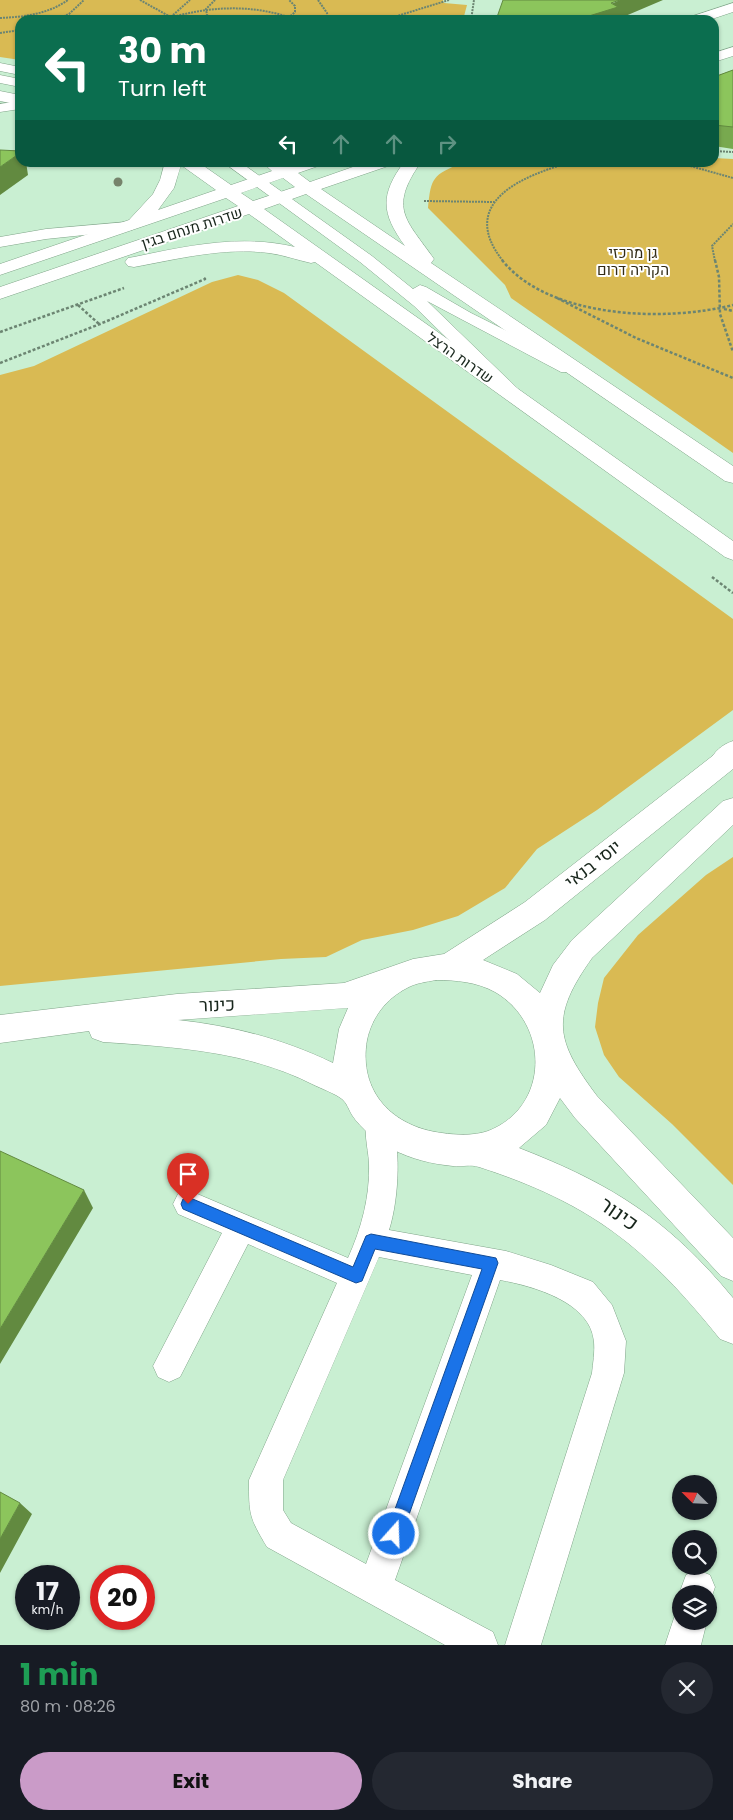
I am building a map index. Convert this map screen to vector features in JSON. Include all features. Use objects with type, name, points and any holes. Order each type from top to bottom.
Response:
[{"type":"main road","points":[[710,15],[733,7]]},
{"type":"main road","points":[[719,27],[733,22]]},
{"type":"main road","points":[[719,44],[733,39]]},
{"type":"main road","points":[[719,56],[733,51]]},
{"type":"main road","points":[[0,67],[15,69]]},
{"type":"main road","points":[[0,96],[15,99]]},
{"type":"main road","points":[[127,227],[148,211],[162,194],[170,179],[172,167]]},
{"type":"main road","name":"שדרות הרצל","points":[[194,167],[330,266],[733,552]]},
{"type":"main road","points":[[278,167],[733,476]]},
{"type":"main road","name":"שדרות מנחם בגין","points":[[0,270],[300,167]]},
{"type":"main road","name":"שדרות מנחם בגין","points":[[0,292],[370,167]]},
{"type":"main road","points":[[410,167],[396,187],[393,200],[394,212],[399,223],[442,279]]},
{"type":"main road","points":[[37,280],[187,252],[228,247],[267,248],[290,252],[330,266]]},
{"type":"main road","name":"יוסי בנאי","points":[[448,967],[535,911],[729,756]]},
{"type":"main road","points":[[733,809],[628,904],[582,949],[564,974],[552,1001],[550,1042],[552,1077],[544,1100],[530,1121],[510,1137],[484,1148],[453,1152],[421,1147],[392,1134],[370,1113],[354,1088],[348,1064],[350,1039],[358,1017],[374,996],[390,982],[412,972],[448,967],[461,967],[489,975],[515,989],[536,1010],[550,1042],[569,1084],[586,1108],[694,1220],[733,1264]]},
{"type":"main road","name":"כינור","points":[[0,1029],[177,1007],[344,996],[390,982]]},
{"type":"main road","name":"כינור","points":[[42,1024],[193,1037],[262,1049],[354,1088]]},
{"type":"main road","name":"כינור","points":[[472,1150],[521,1163],[561,1180],[596,1198],[623,1215],[677,1260],[706,1290],[733,1326]]},
{"type":"lane","points":[[0,79],[15,82]]},
{"type":"lane","points":[[0,108],[15,106]]},
{"type":"lane","points":[[237,167],[366,259],[420,303],[523,402]]},
{"type":"lane","points":[[0,242],[46,234],[127,227]]},
{"type":"lane","points":[[366,259],[465,316],[587,377]]},
{"type":"lane","points":[[380,1122],[383,1164],[378,1216],[371,1241],[266,1480],[266,1514],[279,1535],[480,1645]]},
{"type":"lane","points":[[188,1204],[356,1276]]},
{"type":"lane","points":[[169,1366],[241,1227]]},
{"type":"lane","points":[[371,1241],[491,1263],[551,1280],[582,1293],[601,1316],[610,1341],[608,1373],[523,1645]]},
{"type":"lane","points":[[375,1588],[491,1263]]},
{"type":"lane","points":[[683,1645],[687,1630]]},
{"type":"path","points":[[30,15],[51,10],[68,0]]},
{"type":"path","points":[[67,15],[84,0]]},
{"type":"path","points":[[140,0],[166,15]]},
{"type":"path","points":[[172,15],[190,0]]},
{"type":"path","points":[[206,9],[215,0]]},
{"type":"path","points":[[289,0],[295,6],[295,12],[293,15]]},
{"type":"path","points":[[318,0],[327,15]]},
{"type":"path","points":[[400,15],[449,0]]},
{"type":"path","points":[[472,15],[474,0]]},
{"type":"path","points":[[206,9],[207,15]]},
{"type":"path","points":[[179,15],[206,9],[252,9],[281,15]]},
{"type":"path","points":[[0,18],[15,16]]},
{"type":"path","points":[[0,33],[15,31]]},
{"type":"path","points":[[719,151],[732,152]]},
{"type":"path","points":[[552,167],[514,183],[494,202],[486,222],[489,244],[506,266],[534,286],[636,338],[733,378]]},
{"type":"path","points":[[697,167],[733,178]]},
{"type":"path","points":[[393,200],[494,202]]},
{"type":"path","points":[[733,224],[712,246],[719,277],[720,314],[733,352]]},
{"type":"path","points":[[0,363],[100,324],[205,279]]},
{"type":"path","points":[[0,332],[133,285]]},
{"type":"path","points":[[534,286],[574,303],[623,313],[674,315],[721,309],[733,305]]},
{"type":"path","points":[[78,304],[100,324]]},
{"type":"path","points":[[721,309],[733,310]]},
{"type":"green space","points":[[0,0],[443,0],[444,3],[467,5],[464,15],[15,15],[15,59],[0,57]]},
{"type":"green space","name":"גן מרכזי הקריה דרום","points":[[719,158],[733,159],[733,453],[511,298],[505,285],[428,208],[432,183],[439,174],[454,167],[719,167]]},
{"type":"green space","points":[[238,275],[258,280],[284,293],[733,619],[733,710],[597,810],[537,849],[505,888],[458,916],[413,930],[362,940],[326,957],[281,959],[0,986],[0,375],[34,366],[212,282]]},
{"type":"green space","points":[[733,857],[733,1185],[672,1124],[619,1077],[604,1055],[595,1027],[604,978],[638,935],[706,875]]},
{"type":"building","points":[[503,0],[620,0],[611,3],[618,7],[592,15],[498,15]]},
{"type":"building","points":[[733,70],[733,127],[719,126],[719,75]]},
{"type":"building","points":[[0,150],[15,151],[15,156],[0,167]]},
{"type":"building","points":[[0,1151],[84,1190],[0,1329]]},
{"type":"building","points":[[0,1492],[20,1503],[0,1539]]},
{"type":"route","points":[[188,1204],[356,1276],[371,1241],[491,1263],[394,1534]]}]
